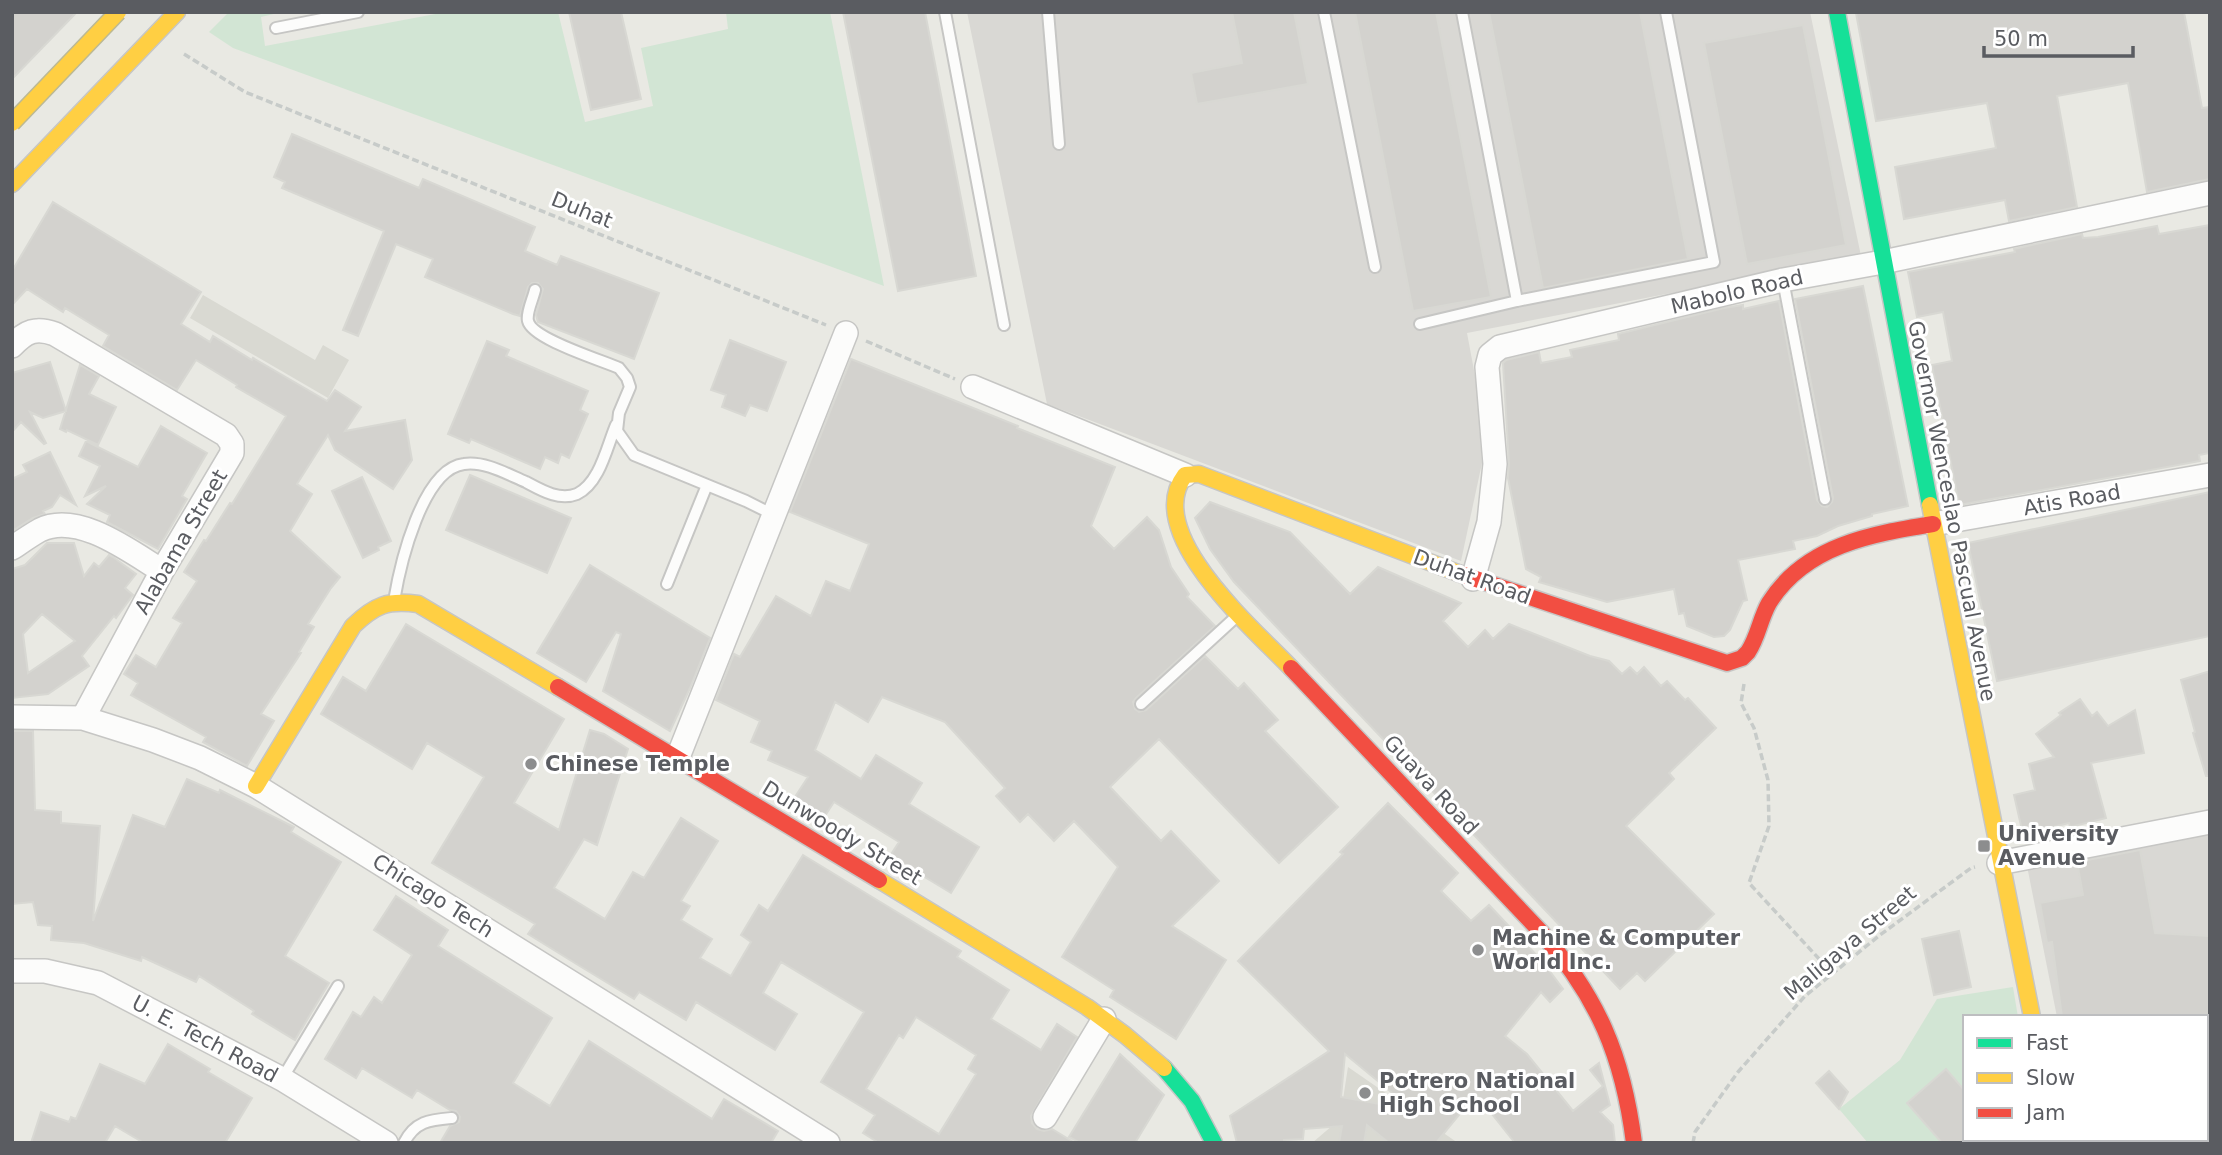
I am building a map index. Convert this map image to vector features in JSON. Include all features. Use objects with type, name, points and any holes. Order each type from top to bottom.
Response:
[{"type":"main road","points":[[12,123],[118,12]]},
{"type":"main road","points":[[12,184],[177,12]]},
{"type":"main road","name":"Governor Wenceslao Pascual Avenue","points":[[1837,12],[1980,766],[2032,1015]]},
{"type":"main road","name":"Duhat Road","points":[[1185,475],[1199,474],[1473,579],[1727,663],[1742,658],[1750,647],[1770,601],[1789,580],[1833,546],[1865,535],[1934,524]]},
{"type":"main road","name":"Guava Road","points":[[1185,475],[1176,488],[1176,513],[1184,542],[1198,566],[1239,614],[1395,776],[1568,963],[1595,1005],[1618,1059],[1631,1116],[1634,1143]]},
{"type":"main road","points":[[256,786],[353,626],[372,607],[394,601]]},
{"type":"main road","name":"Dunwoody Street","points":[[394,601],[418,604],[678,757],[1104,1019],[1135,1041],[1182,1085],[1206,1119],[1214,1143]]},
{"type":"street","name":"Mabolo Road","points":[[1473,579],[1489,522],[1495,464],[1487,367],[1490,355],[1500,347],[1783,280],[1883,262],[2210,193]]},
{"type":"street","name":"Alabama Street","points":[[12,346],[30,331],[42,329],[55,334],[226,435],[232,444],[232,453],[162,571],[83,718]]},
{"type":"street","points":[[678,757],[846,333]]},
{"type":"street","name":"Duhat Road","points":[[973,387],[1185,475]]},
{"type":"street","name":"Atis Road","points":[[1934,524],[2210,475]]},
{"type":"street","points":[[12,548],[42,528],[80,526],[162,571]]},
{"type":"street","name":"Chicago Tech","points":[[12,717],[83,718],[200,758],[256,786],[828,1143]]},
{"type":"street","points":[[1999,863],[2210,822]]},
{"type":"street","name":"U. E. Tech Road","points":[[12,971],[45,971],[99,983],[282,1079],[386,1143]]},
{"type":"street","points":[[1045,1117],[1104,1019]]},
{"type":"lane","points":[[276,28],[358,12]]},
{"type":"lane","points":[[944,12],[1004,324]]},
{"type":"lane","points":[[1048,12],[1059,144]]},
{"type":"lane","points":[[1324,12],[1375,267]]},
{"type":"lane","points":[[1462,12],[1517,301]]},
{"type":"lane","points":[[1420,324],[1517,301],[1714,262],[1666,12]]},
{"type":"lane","points":[[1783,280],[1825,499]]},
{"type":"lane","points":[[394,601],[400,565],[426,496],[445,471],[463,464],[480,464],[558,496],[577,494],[593,478],[630,387],[628,378],[619,368],[544,338],[531,329],[527,319],[535,290]]},
{"type":"lane","points":[[617,422],[617,431],[634,455],[774,515]]},
{"type":"lane","points":[[667,584],[707,485]]},
{"type":"lane","points":[[1141,704],[1239,614]]},
{"type":"lane","points":[[282,1079],[338,986]]},
{"type":"lane","points":[[404,1143],[417,1125],[426,1120],[452,1118]]},
{"type":"path","name":"Duhat","points":[[184,54],[245,92],[846,333],[973,387]]},
{"type":"path","points":[[1745,680],[1741,703],[1754,728],[1768,780],[1769,826],[1749,883],[1833,974]]},
{"type":"path","name":"Maligaya Street","points":[[1693,1143],[1695,1132],[1738,1072],[1805,996],[1880,935],[1971,868],[1999,863]]},
{"type":"shaded area","points":[[967,12],[1810,12],[1861,256],[1467,333],[1476,381],[1482,463],[1461,561],[1047,404]]},
{"type":"shaded area","points":[[203,295],[315,360],[323,345],[349,360],[328,398],[190,318]]},
{"type":"shaded area","points":[[2210,831],[2210,1143],[2082,1143],[2208,1141],[2208,1015],[2057,1015],[2027,866]]},
{"type":"shaded area","name":"Potrero National High School","points":[[1348,1067],[1458,1143],[1312,1143],[1340,1119]]},
{"type":"green space","points":[[229,12],[282,12],[261,17],[265,46],[446,12],[558,12],[585,122],[653,106],[641,48],[728,29],[726,12],[830,12],[884,286],[233,48],[209,32]]},
{"type":"green space","points":[[2013,987],[2018,1015],[1963,1015],[1963,1141],[1980,1141],[1868,1143],[1839,1109],[1900,1060],[1937,999]]},
{"type":"building","points":[[12,12],[77,12],[12,79]]},
{"type":"building","points":[[569,12],[621,12],[641,99],[591,110]]},
{"type":"building","points":[[843,12],[925,12],[976,276],[898,291]]},
{"type":"building","points":[[1232,12],[1294,12],[1308,84],[1197,104],[1191,73],[1242,63]]},
{"type":"building","points":[[1355,12],[1436,12],[1491,297],[1413,311]]},
{"type":"building","points":[[1489,12],[1640,12],[1688,259],[1543,288]]},
{"type":"building","points":[[2184,12],[2202,108],[2210,107],[2210,179],[2147,192],[2128,83],[2057,96],[2077,207],[2009,221],[2005,200],[1904,219],[1895,167],[1996,148],[1987,103],[1876,121],[1856,13]]},
{"type":"building","points":[[1803,25],[1846,245],[1747,264],[1704,43]]},
{"type":"building","points":[[292,134],[419,188],[423,179],[535,227],[525,251],[557,265],[561,256],[659,293],[634,359],[538,322],[536,315],[543,289],[538,283],[532,283],[528,287],[520,316],[425,277],[433,259],[396,244],[358,336],[343,330],[384,231],[282,188],[285,182],[274,177]]},
{"type":"building","points":[[53,202],[201,292],[181,324],[210,342],[213,336],[327,401],[335,390],[361,407],[345,431],[405,420],[412,460],[393,489],[335,450],[328,435],[297,484],[312,494],[290,531],[340,577],[308,624],[314,627],[299,652],[301,653],[261,714],[274,721],[247,766],[203,742],[206,737],[131,695],[138,683],[124,674],[136,655],[156,667],[182,623],[173,618],[197,581],[184,572],[230,503],[232,504],[286,416],[196,360],[177,390],[103,346],[109,335],[65,308],[63,312],[27,289],[12,305],[12,271]]},
{"type":"building","points":[[2210,225],[2210,453],[2199,455],[2200,461],[1959,505],[1932,365],[1952,361],[1943,312],[1917,317],[1908,272],[2015,252],[2014,249],[2082,234],[2083,238],[2098,237],[2157,226],[2159,234]]},
{"type":"building","points":[[1863,286],[1908,506],[1872,514],[1817,536],[1793,541],[1795,549],[1738,560],[1747,600],[1743,601],[1730,630],[1724,636],[1714,637],[1687,626],[1684,613],[1679,614],[1674,589],[1607,602],[1539,582],[1541,577],[1526,569],[1508,478],[1503,363],[1506,360],[1539,352],[1541,363],[1572,357],[1570,350],[1619,340],[1618,334],[1724,308],[1743,305],[1743,309],[1779,301],[1817,500],[1827,507],[1833,498],[1795,299]]},
{"type":"building","points":[[730,340],[786,362],[767,411],[750,405],[745,416],[722,407],[726,395],[711,390]]},
{"type":"building","points":[[487,341],[509,350],[506,356],[588,391],[580,410],[588,414],[569,458],[561,454],[558,463],[545,457],[540,469],[471,439],[469,443],[448,434]]},
{"type":"building","points":[[851,359],[1115,467],[1091,526],[1114,549],[1147,517],[1159,530],[1171,567],[1189,594],[1187,597],[1215,626],[1136,698],[1133,702],[1135,709],[1139,712],[1146,710],[1205,656],[1238,689],[1244,683],[1278,720],[1265,731],[1338,807],[1279,863],[1159,739],[1110,787],[1161,841],[1171,831],[1219,881],[1172,926],[1226,960],[1176,1039],[1110,997],[1114,990],[1062,957],[1118,867],[1074,821],[1054,841],[1028,814],[1020,822],[996,796],[1005,788],[945,722],[882,697],[868,722],[835,702],[815,750],[861,779],[876,755],[922,783],[909,804],[979,847],[951,893],[890,856],[899,842],[834,802],[823,819],[793,800],[808,777],[768,760],[772,751],[751,742],[760,721],[716,700],[734,654],[740,657],[776,596],[811,616],[826,581],[850,591],[869,544],[790,512]]},
{"type":"building","points":[[50,362],[66,411],[43,418],[30,412],[46,443],[44,444],[21,422],[12,432],[12,373]]},
{"type":"building","points":[[80,365],[99,376],[89,394],[116,407],[98,445],[60,429]]},
{"type":"building","points":[[161,426],[207,453],[182,496],[187,499],[158,549],[107,522],[110,515],[87,504],[106,486],[85,496],[100,466],[79,456],[86,441],[138,467]]},
{"type":"building","points":[[50,452],[76,505],[60,495],[52,507],[43,511],[45,514],[12,531],[12,479],[27,472],[23,465]]},
{"type":"building","points":[[470,475],[571,518],[547,573],[446,530]]},
{"type":"building","points":[[362,477],[391,541],[363,558],[332,491]]},
{"type":"building","points":[[2210,492],[2210,636],[1997,681],[1968,543]]},
{"type":"building","points":[[1210,502],[1290,532],[1350,594],[1378,567],[1461,603],[1443,621],[1468,647],[1485,630],[1493,639],[1509,624],[1609,661],[1622,674],[1630,667],[1637,674],[1644,667],[1661,686],[1667,681],[1685,700],[1688,698],[1716,728],[1669,773],[1674,779],[1626,826],[1714,914],[1645,981],[1637,973],[1620,989],[1234,582],[1210,549],[1195,518]]},
{"type":"building","points":[[47,543],[74,543],[84,576],[94,563],[99,567],[109,555],[136,574],[125,588],[133,595],[82,656],[89,666],[48,694],[12,698],[12,569],[25,565]],"holes":[[[42,614],[75,641],[28,673],[23,634]]]},
{"type":"building","points":[[590,565],[710,638],[670,731],[603,691],[621,634],[616,632],[586,682],[537,653]]},
{"type":"building","points":[[406,624],[564,719],[514,803],[559,830],[590,730],[604,734],[628,749],[597,845],[584,839],[554,888],[605,919],[633,872],[644,878],[681,818],[718,841],[681,901],[690,906],[681,920],[712,939],[700,958],[731,976],[751,942],[741,935],[759,905],[768,911],[803,855],[961,951],[957,957],[1009,990],[991,1019],[1041,1050],[1057,1024],[1077,1037],[1031,1116],[1037,1129],[1052,1129],[1075,1143],[879,1143],[863,1133],[875,1115],[821,1082],[864,1012],[781,962],[763,993],[797,1014],[775,1050],[696,1002],[686,1020],[639,992],[634,999],[528,934],[535,924],[432,863],[484,777],[427,743],[412,769],[321,714],[343,677],[366,691]],"holes":[[[916,1017],[976,1055],[968,1069],[976,1074],[939,1134],[866,1089],[899,1035],[903,1038]]]},
{"type":"building","points":[[2210,671],[2210,776],[2206,776],[2181,680]]},
{"type":"building","points":[[2080,699],[2092,716],[2097,712],[2108,726],[2135,710],[2144,753],[2091,763],[2106,818],[2070,827],[2069,823],[2041,830],[2040,826],[2022,830],[2014,795],[2035,790],[2029,764],[2054,757],[2036,734],[2061,715],[2059,713]]},
{"type":"building","points":[[12,731],[33,731],[35,810],[61,812],[61,823],[100,826],[93,921],[133,815],[165,827],[187,779],[219,793],[220,790],[294,827],[291,832],[341,862],[285,956],[329,983],[295,1040],[252,1014],[254,1011],[199,976],[196,982],[142,957],[141,961],[84,943],[51,940],[52,926],[38,925],[33,902],[12,904]]},
{"type":"building","points":[[1388,803],[1458,873],[1441,891],[1471,921],[1489,905],[1542,961],[1563,989],[1550,1002],[1541,992],[1505,1036],[1527,1054],[1573,1111],[1603,1086],[1590,1070],[1599,1063],[1610,1105],[1600,1112],[1613,1125],[1615,1143],[1515,1143],[1476,1094],[1436,1143],[1389,1143],[1367,1125],[1364,1143],[1339,1143],[1342,1126],[1304,1129],[1303,1139],[1284,1140],[1284,1143],[1237,1143],[1230,1116],[1329,1051],[1238,961],[1343,854],[1340,852]],"holes":[[[1345,1054],[1413,1110],[1341,1097]]]},
{"type":"building","points":[[2140,850],[2155,933],[2210,936],[2210,1017],[2062,1015],[2052,942],[2047,943],[2040,903],[2083,895],[2077,862]]},
{"type":"building","points":[[396,896],[448,930],[438,946],[552,1018],[513,1083],[550,1106],[589,1041],[712,1119],[724,1099],[778,1131],[771,1143],[440,1143],[450,1126],[459,1122],[460,1117],[456,1111],[417,1090],[412,1098],[362,1068],[356,1078],[325,1059],[353,1012],[361,1017],[374,997],[382,1003],[412,955],[374,930]]},
{"type":"building","points":[[1959,931],[1971,987],[1934,995],[1922,939]]},
{"type":"building","points":[[168,1044],[252,1098],[225,1143],[144,1143],[115,1126],[105,1143],[31,1143],[41,1112],[69,1122],[71,1117],[76,1119],[100,1064],[145,1084]]},
{"type":"building","points":[[1120,1054],[1164,1095],[1135,1143],[1080,1143],[1069,1137]]},
{"type":"building","points":[[1946,1069],[1963,1089],[1965,1143],[1942,1143],[1907,1103]]},
{"type":"building","points":[[1829,1071],[1848,1092],[1839,1109],[1816,1083]]},
{"type":"railway","points":[[12,123],[119,12]]},
{"type":"traffic: fast","points":[[1837,12],[1930,505]]},
{"type":"traffic: fast","points":[[1164,1068],[1192,1101],[1214,1143]]},
{"type":"traffic: slow","points":[[12,123],[118,12]]},
{"type":"traffic: slow","points":[[12,184],[177,12]]},
{"type":"traffic: slow","points":[[1291,668],[1230,606],[1190,552],[1178,524],[1175,498],[1185,475],[1199,474],[1458,573]]},
{"type":"traffic: slow","points":[[1930,505],[2032,1015]]},
{"type":"traffic: slow","points":[[256,786],[353,626],[368,613],[382,606],[398,603],[418,604],[558,687]]},
{"type":"traffic: slow","points":[[879,880],[1087,1007],[1164,1068]]},
{"type":"traffic: jam","points":[[1458,573],[1727,663],[1742,658],[1748,652],[1769,603],[1784,583],[1801,568],[1821,555],[1864,538],[1933,524]]},
{"type":"traffic: jam","points":[[1291,668],[1560,955],[1578,980],[1605,1029],[1623,1082],[1634,1143]]},
{"type":"traffic: jam","points":[[558,687],[879,880]]},
{"type":"place","name":"Chinese Temple","points":[[531,764]]},
{"type":"place","name":"University Avenue","points":[[1984,846]]},
{"type":"place","name":"Machine & Computer World Inc.","points":[[1478,950]]},
{"type":"place","name":"Potrero National High School","points":[[1365,1093]]}]
